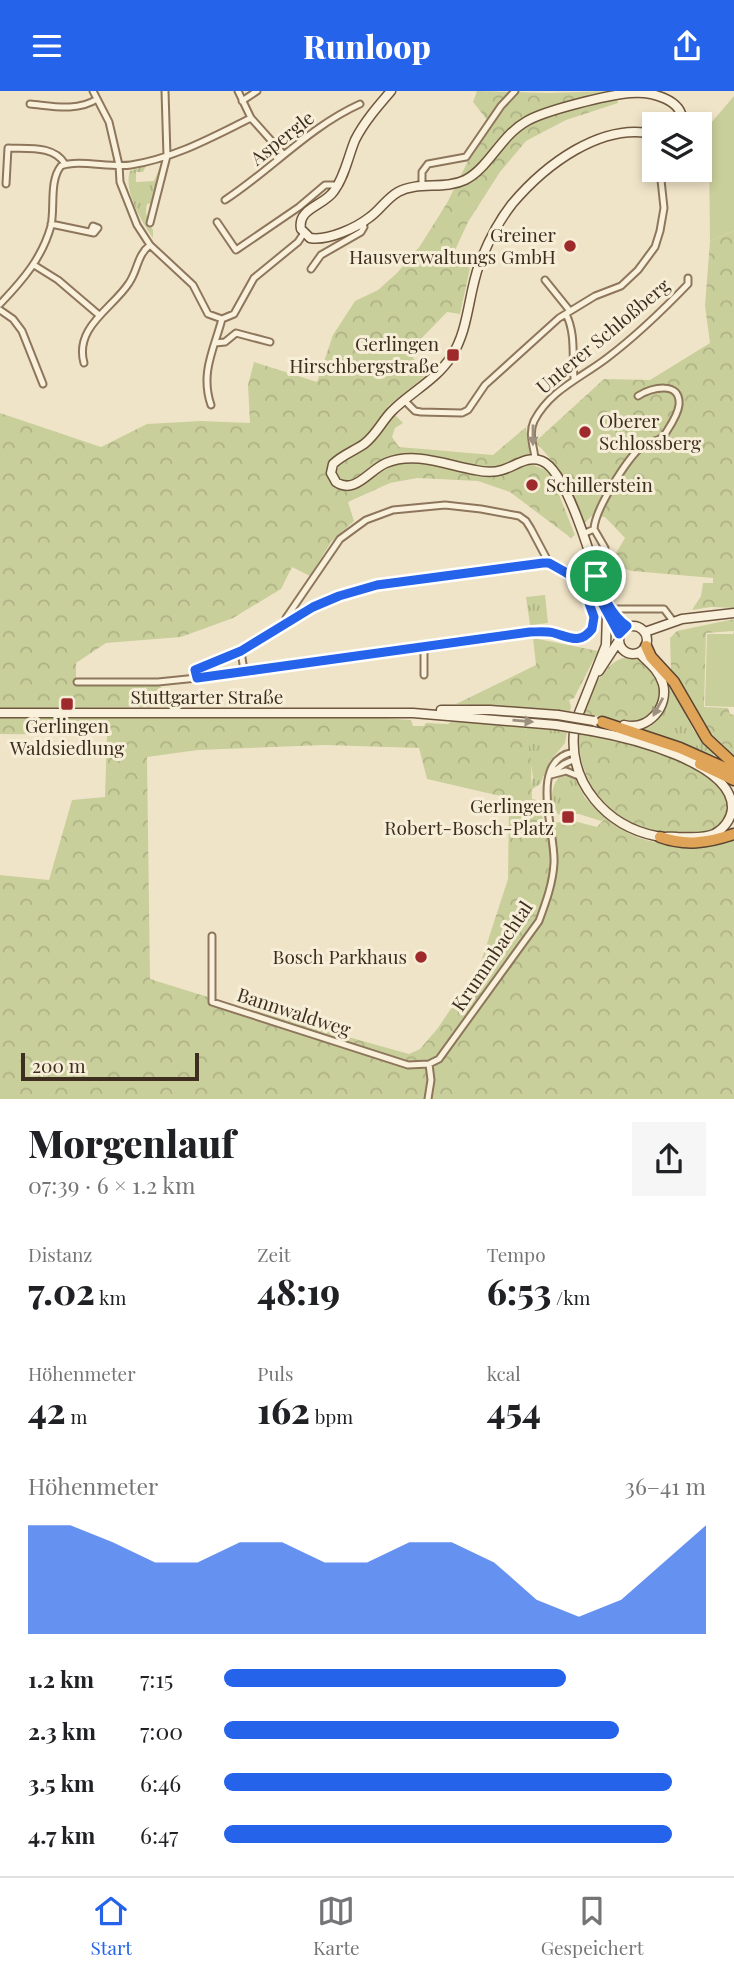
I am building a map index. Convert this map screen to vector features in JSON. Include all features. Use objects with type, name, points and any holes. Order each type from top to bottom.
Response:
[{"type":"highway","points":[[642,649],[674,681],[700,730],[717,751],[734,764]]},
{"type":"highway","points":[[598,721],[680,748],[734,772]]},
{"type":"highway","points":[[700,764],[734,781]]},
{"type":"highway","points":[[660,837],[674,842],[694,843],[734,834]]},
{"type":"main road","points":[[391,91],[360,130],[338,184],[330,196],[303,214],[300,226],[310,238],[320,239],[362,222],[391,196],[405,189],[444,185],[469,177],[503,139],[526,121],[632,93],[652,94],[676,106],[680,112]]},
{"type":"main road","points":[[625,652],[600,589],[583,534],[556,473],[546,462],[535,459],[521,461],[504,470],[491,472],[418,458],[399,459],[378,466],[355,485],[339,484],[332,476],[333,464],[368,441],[389,414],[441,371],[453,355],[482,259],[503,216],[521,195],[550,168],[590,143],[625,132],[642,133]]},
{"type":"main road","points":[[595,675],[625,652],[642,649],[647,639],[645,632],[638,626],[627,626],[609,610]]},
{"type":"main road","points":[[579,713],[606,645],[609,610]]},
{"type":"main road","points":[[645,632],[673,621],[734,613]]},
{"type":"main road","points":[[606,664],[627,626]]},
{"type":"main road","name":"Stuttgarter Straße","points":[[0,713],[558,715],[639,726],[656,715],[660,707],[663,684],[642,649]]},
{"type":"main road","name":"Stuttgarter Straße","points":[[486,714],[629,738],[700,764]]},
{"type":"main road","points":[[574,732],[574,756],[586,789],[604,810],[628,827],[660,837],[709,836],[721,830],[731,816],[733,807],[725,784],[700,764]]},
{"type":"street","points":[[93,91],[109,122],[120,182],[140,231],[150,245],[193,285],[206,313],[222,319],[234,314],[254,278],[304,233]]},
{"type":"street","points":[[150,223],[167,156],[164,91]]},
{"type":"street","points":[[238,91],[251,118],[284,155]]},
{"type":"street","points":[[242,100],[257,91]]},
{"type":"street","points":[[422,186],[422,172],[428,164],[466,157],[501,106],[515,91]]},
{"type":"street","points":[[30,104],[65,108],[97,99]]},
{"type":"street","name":"Aspergle","points":[[225,200],[318,129],[360,104]]},
{"type":"street","points":[[0,304],[34,265],[44,246],[51,224],[55,175],[59,168],[65,164],[119,166],[167,156],[191,149],[251,118]]},
{"type":"street","points":[[6,184],[8,148],[45,150],[58,156],[65,164]]},
{"type":"street","points":[[402,402],[421,412],[462,413],[468,410],[485,385],[568,312],[595,296],[621,286],[638,270],[655,247],[664,208],[661,182]]},
{"type":"street","points":[[216,222],[236,250],[279,222],[325,185],[338,184]]},
{"type":"street","points":[[311,269],[321,255],[361,232],[364,227],[362,222]]},
{"type":"street","points":[[51,224],[92,231]]},
{"type":"street","points":[[85,363],[84,343],[99,315],[130,283],[141,253],[150,245]]},
{"type":"street","points":[[34,265],[64,284],[99,315]]},
{"type":"street","name":"Unterer Schloßberg","points":[[535,459],[531,438],[534,423],[554,395],[574,378],[585,375],[629,339],[688,284],[688,278]]},
{"type":"street","points":[[545,280],[568,312],[572,325],[574,378]]},
{"type":"street","points":[[0,310],[13,319],[22,331],[43,384]]},
{"type":"street","points":[[211,405],[206,391],[206,375],[222,319]]},
{"type":"street","points":[[215,343],[225,342],[236,333],[270,342]]},
{"type":"street","points":[[606,548],[594,529],[596,515],[621,473],[642,446],[663,437],[678,409],[678,396],[667,388],[652,389],[638,396]]},
{"type":"street","points":[[77,682],[197,678],[540,632],[551,632],[573,639],[582,638],[592,629],[594,617],[581,581],[549,563],[526,521],[519,516],[445,505],[393,510],[366,520],[340,538],[286,618],[287,621]]},
{"type":"street","points":[[583,534],[594,529]]},
{"type":"street","points":[[197,678],[195,670],[241,651],[321,603],[377,585],[549,563]]},
{"type":"street","points":[[581,581],[596,576]]},
{"type":"street","points":[[609,610],[664,609],[673,621]]},
{"type":"street","points":[[424,646],[424,675]]},
{"type":"street","points":[[241,651],[244,671]]},
{"type":"street","points":[[551,775],[574,756]]},
{"type":"street","points":[[551,775],[566,771],[580,777]]},
{"type":"street","name":"Krummbachtal","points":[[429,1064],[447,1052],[539,921],[547,900],[554,862],[546,798],[547,783],[551,775]]},
{"type":"street","name":"Bannwaldweg","points":[[212,936],[212,1002],[408,1065],[429,1064]]},
{"type":"street","points":[[428,1099],[431,1080],[429,1064]]},
{"type":"green space","points":[[477,91],[615,91],[618,103],[566,120],[526,141],[500,172],[468,222],[451,259],[470,268],[460,314],[447,312],[418,342],[413,358],[426,375],[387,407],[403,423],[395,428],[392,437],[399,447],[493,455],[526,427],[531,464],[550,472],[575,535],[571,538],[510,492],[478,481],[417,478],[390,483],[348,502],[354,521],[331,542],[310,576],[292,567],[281,589],[233,618],[181,637],[106,643],[76,663],[76,684],[159,685],[180,707],[0,708],[0,413],[101,447],[147,424],[201,421],[250,423],[248,385],[254,362],[317,382],[333,335],[355,301],[378,290],[397,273],[420,246],[447,203],[488,121],[473,102]]},
{"type":"green space","points":[[734,96],[734,231],[710,241],[709,182],[712,182],[712,122]]},
{"type":"green space","points":[[146,166],[143,172],[136,172],[136,182],[154,181],[159,169],[160,171],[152,203],[147,204],[146,208],[153,238],[139,215],[129,187],[130,171]]},
{"type":"green space","points":[[734,231],[734,608],[692,610],[701,596],[703,583],[713,583],[713,578],[632,571],[615,566],[617,571],[602,573],[598,564],[602,553],[608,558],[615,555],[625,538],[605,517],[592,516],[583,524],[564,480],[535,442],[604,379],[650,380],[710,343],[705,306],[710,241]]},
{"type":"green space","points":[[545,595],[548,623],[530,625],[526,597]]},
{"type":"green space","points":[[734,619],[734,631],[706,633],[704,707],[728,708],[730,714],[734,715],[734,755],[704,727],[671,670],[670,638],[677,631]]},
{"type":"green space","points":[[734,631],[734,707],[705,706],[707,634],[733,634]]},
{"type":"green space","points":[[533,638],[598,651],[574,698],[569,700],[570,711],[456,704],[536,665]]},
{"type":"green space","points":[[640,658],[656,677],[659,695],[654,709],[649,715],[635,722],[616,721],[583,713],[589,696],[605,671],[619,659]]},
{"type":"green space","points":[[663,678],[668,681],[694,731],[714,753],[713,756],[641,729],[655,723],[664,710],[667,693]]},
{"type":"green space","points":[[356,716],[411,720],[413,726],[424,726],[426,723],[448,724],[462,720],[525,725],[531,761],[532,799],[537,800],[545,825],[570,820],[597,827],[605,818],[636,837],[667,844],[734,839],[734,1099],[0,1099],[0,875],[49,880],[72,800],[105,797],[107,735],[0,734],[0,717]],"holes":[[[325,745],[419,748],[427,779],[509,798],[508,879],[480,965],[438,1028],[420,1049],[409,1054],[150,979],[147,757],[198,750]]]},
{"type":"green space","points":[[525,725],[567,731],[565,743],[550,761],[540,784],[531,790],[533,777]]},
{"type":"green space","points":[[579,733],[649,750],[701,770],[715,780],[729,800],[723,823],[709,833],[681,834],[660,832],[622,817],[607,806],[586,774],[580,755]]},
{"type":"green space","points":[[562,774],[574,777],[585,798],[605,818],[601,821],[579,814],[554,813],[552,792]]},
{"type":"place","name":"Greiner Hausverwaltungs GmbH","points":[[570,246]]},
{"type":"place","name":"Gerlingen Hirschbergstraße","points":[[453,355]]},
{"type":"place","name":"Oberer Schlossberg","points":[[585,432]]},
{"type":"place","name":"Schillerstein","points":[[532,485]]},
{"type":"place","name":"Gerlingen Waldsiedlung","points":[[67,704]]},
{"type":"place","name":"Gerlingen Robert-Bosch-Platz","points":[[568,817]]},
{"type":"place","name":"Bosch Parkhaus","points":[[421,957]]},
{"type":"route","points":[[596,576],[581,581],[549,563],[543,563],[377,585],[313,607],[241,651],[195,670],[197,678],[530,632],[551,632],[568,639],[582,638],[592,629],[594,617],[581,581],[592,577],[596,576],[600,589],[615,614],[627,626],[619,634],[601,601],[596,576]]}]
